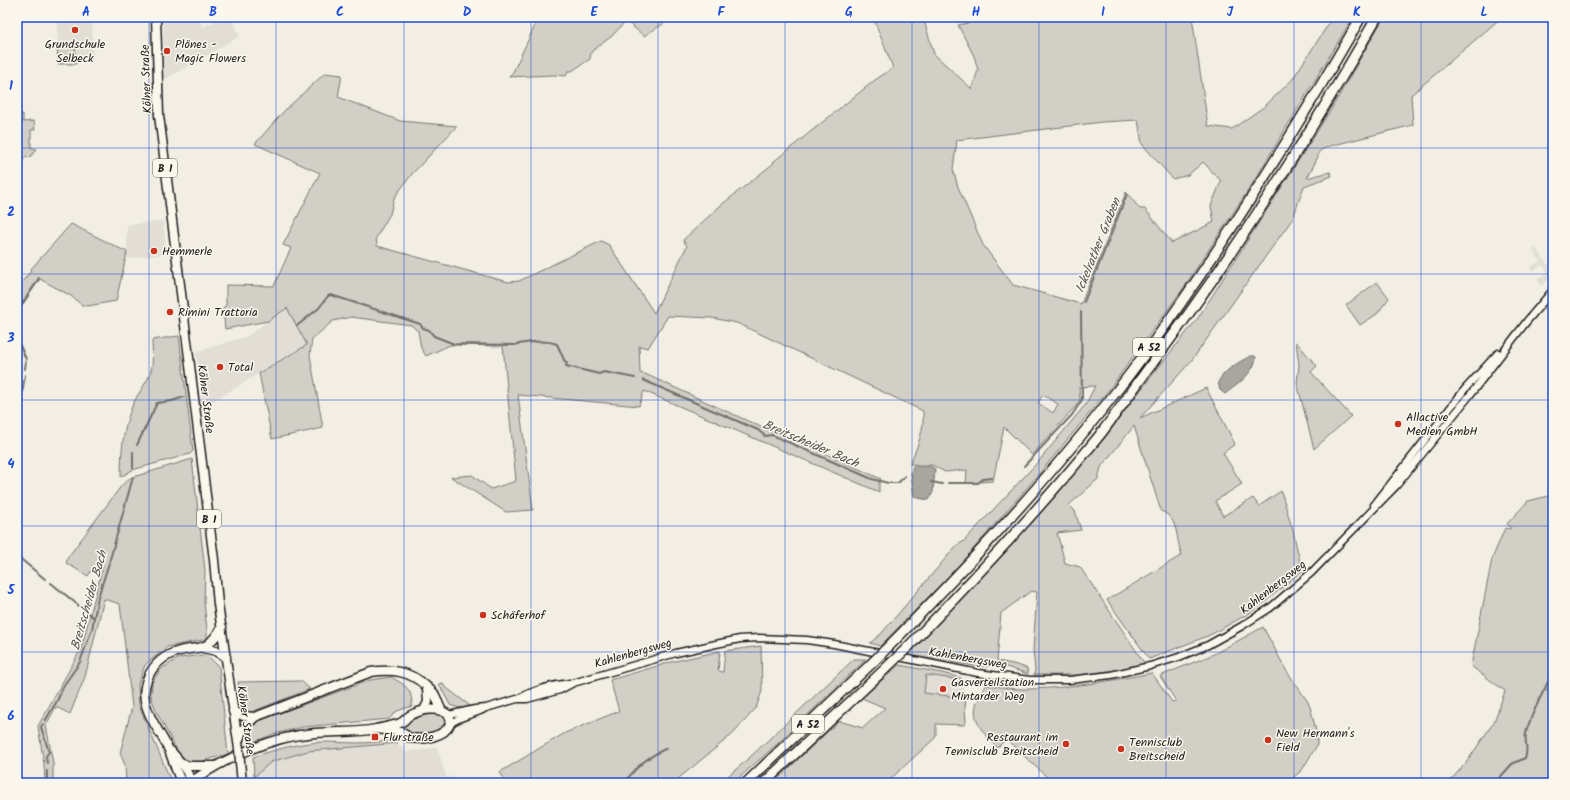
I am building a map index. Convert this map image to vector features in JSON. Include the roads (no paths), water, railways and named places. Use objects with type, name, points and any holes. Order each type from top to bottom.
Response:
[{"type":"highway","name":"A 52","points":[[746,783],[871,664],[985,546],[1037,487],[1088,425],[1143,356],[1258,190],[1361,17]]},
{"type":"highway","name":"A 52","points":[[764,783],[908,647],[995,556],[1047,497],[1108,423],[1201,298],[1268,197],[1377,17]]},
{"type":"main road","name":"Kölner Straße","points":[[156,17],[159,115],[242,783]]},
{"type":"main road","points":[[203,648],[214,640],[222,627]]},
{"type":"main road","points":[[182,783],[167,748],[147,710],[144,698],[145,685],[149,674],[155,665],[166,657],[177,652],[203,648],[216,651],[226,657]]},
{"type":"main road","points":[[238,749],[242,730],[255,717],[372,672],[386,670],[403,672],[420,680],[432,691],[441,709],[449,715],[450,724]]},
{"type":"main road","points":[[424,710],[428,702],[427,688]]},
{"type":"main road","name":"Kahlenbergsweg","points":[[191,782],[214,766],[249,749],[291,736],[376,729],[402,723],[409,716],[424,710],[441,709]]},
{"type":"main road","points":[[233,711],[243,716],[255,717]]},
{"type":"main road","points":[[401,732],[402,723]]},
{"type":"main road","name":"Kahlenbergsweg","points":[[376,729],[401,732],[409,738],[428,737],[440,733],[450,724]]},
{"type":"main road","points":[[167,748],[182,764],[191,782]]},
{"type":"main road","points":[[182,764],[214,766]]},
{"type":"street","name":"Kahlenbergsweg","points":[[450,724],[458,719],[486,708],[517,699],[526,694],[558,684],[573,683],[689,650],[734,640],[759,638],[807,640],[1017,679],[1070,680],[1111,675],[1150,666],[1179,657],[1208,645],[1242,626],[1270,608],[1307,577],[1396,486],[1553,290]]},
{"type":"street","name":"Kahlenbergsweg","points":[[449,715],[486,708]]},
{"type":"waterway","points":[[576,17],[582,20]]},
{"type":"waterway","name":"Ickelrather Graben","points":[[1084,302],[1127,194]]},
{"type":"waterway","points":[[17,312],[39,278]]},
{"type":"waterway","name":"Breitscheider Bach","points":[[298,325],[319,308],[328,296],[331,295],[420,324],[423,328],[429,330],[434,336],[454,344],[514,345],[536,342],[552,342],[557,344],[565,362],[567,362],[566,366],[599,374],[604,372],[635,378]]},
{"type":"waterway","name":"Ickelrather Graben","points":[[1024,466],[1072,415],[1082,400],[1081,312]]},
{"type":"waterway","points":[[17,339],[26,359],[25,369]]},
{"type":"waterway","points":[[17,401],[22,394],[25,375]]},
{"type":"waterway","name":"Breitscheider Bach","points":[[643,380],[758,430],[765,436],[772,435],[872,479],[888,483],[898,483],[905,476]]},
{"type":"waterway","name":"Breitscheider Bach","points":[[137,445],[157,403],[172,401],[184,397]]},
{"type":"waterway","name":"Breitscheider Bach","points":[[133,452],[133,468]]},
{"type":"waterway","name":"Breitscheider Bach","points":[[45,721],[57,701],[64,685],[80,662],[92,629],[98,597],[133,477]]},
{"type":"waterway","name":"Ickelrather Graben","points":[[948,483],[978,483],[983,479],[992,478]]},
{"type":"waterway","name":"Ickelrather Graben","points":[[931,482],[942,484]]},
{"type":"waterway","points":[[17,556],[45,579]]},
{"type":"waterway","points":[[51,583],[94,618]]},
{"type":"waterway","points":[[1495,783],[1512,764],[1525,758],[1527,752],[1526,733],[1528,725],[1553,672]]},
{"type":"waterway","points":[[1545,690],[1553,692]]},
{"type":"waterway","name":"Breitscheider Bach","points":[[43,724],[41,727],[49,752],[46,756],[47,763]]},
{"type":"waterway","points":[[624,783],[643,762],[667,748]]},
{"type":"waterway","name":"Breitscheider Bach","points":[[47,771],[47,783]]},
{"type":"place","name":"Grundschule Selbeck","points":[[75,30]]},
{"type":"place","name":"Plönes - Magic Flowers","points":[[167,51]]},
{"type":"place","name":"Hemmerle","points":[[154,251]]},
{"type":"place","name":"Rimini Trattoria","points":[[170,312]]},
{"type":"place","name":"Total","points":[[220,367]]},
{"type":"place","name":"Allactive Medien GmbH","points":[[1398,424]]},
{"type":"place","name":"Schäferhof","points":[[483,615]]},
{"type":"place","name":"Gasverteilstation Mintarder Weg","points":[[943,689]]},
{"type":"place","name":"Flurstraße","points":[[375,737]]},
{"type":"place","name":"New Hermann's Field","points":[[1268,740]]},
{"type":"place","name":"Restaurant im Tennisclub Breitscheid","points":[[1066,744]]},
{"type":"place","name":"Tennisclub Breitscheid","points":[[1121,749]]}]
